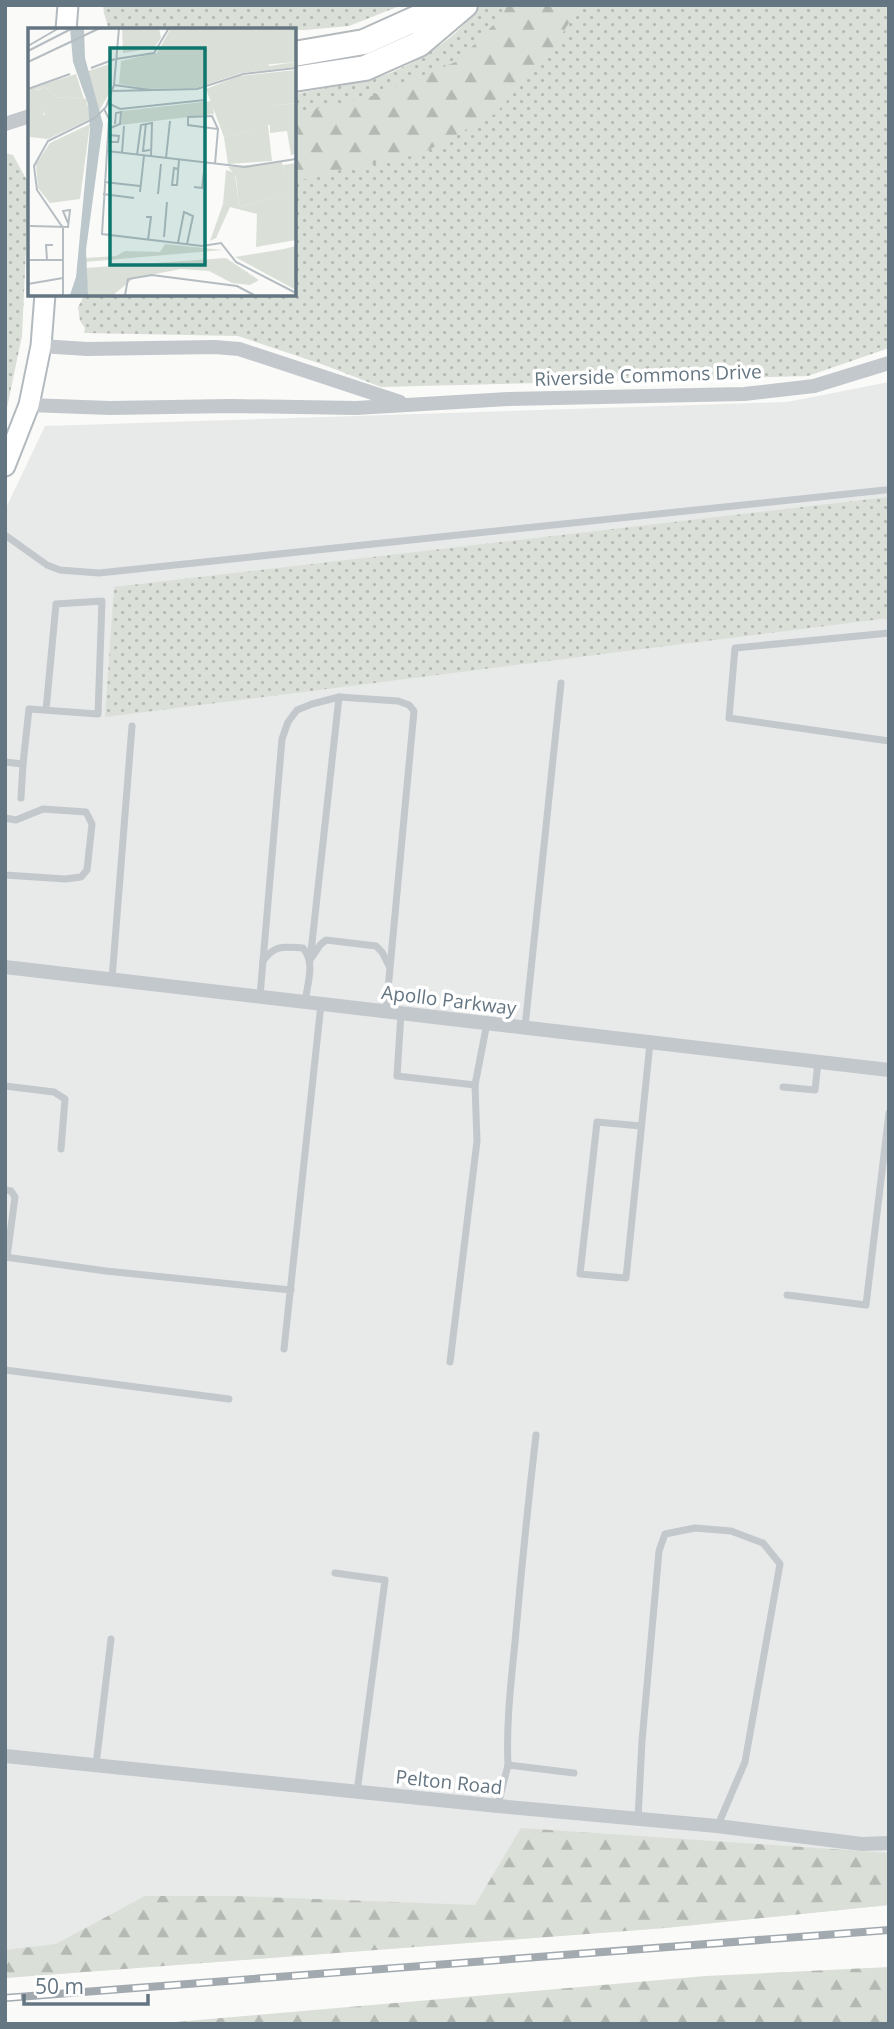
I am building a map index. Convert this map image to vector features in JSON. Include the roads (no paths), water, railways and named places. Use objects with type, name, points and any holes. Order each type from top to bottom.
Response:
[{"type":"highway","points":[[296,54],[364,42],[433,10],[438,5]]},
{"type":"highway","points":[[296,79],[365,68],[419,44],[465,5]]},
{"type":"street","points":[[66,28],[68,5]]},
{"type":"street","points":[[5,124],[28,117]]},
{"type":"street","points":[[5,466],[29,405],[41,346],[45,296]]},
{"type":"street","name":"Riverside Commons Drive","points":[[41,346],[88,349],[239,349],[405,404]]},
{"type":"street","name":"Riverside Commons Drive","points":[[29,405],[110,408],[356,408],[508,399],[744,394],[814,386],[889,363]]},
{"type":"street","name":"Apollo Parkway","points":[[5,967],[889,1070]]},
{"type":"street","name":"Pelton Road","points":[[5,1756],[717,1826],[862,1843],[889,1843]]},
{"type":"lane","points":[[5,535],[47,565],[60,570],[99,573],[886,490]]},
{"type":"lane","points":[[21,798],[29,709],[98,714],[103,601],[56,604],[46,710]]},
{"type":"lane","points":[[889,633],[736,648],[729,718],[889,741]]},
{"type":"lane","points":[[525,1028],[561,683]]},
{"type":"lane","points":[[305,1002],[339,697]]},
{"type":"lane","points":[[260,997],[282,738],[288,722],[297,710],[339,697],[398,701],[409,705],[414,711],[390,968],[397,1076],[475,1085]]},
{"type":"lane","points":[[112,980],[132,726]]},
{"type":"lane","points":[[5,762],[23,764]]},
{"type":"lane","points":[[5,818],[16,820],[43,809],[86,812],[92,824],[87,870],[81,877],[65,879],[5,875]]},
{"type":"lane","points":[[310,961],[326,940],[376,946],[390,968]]},
{"type":"lane","points":[[263,962],[272,949],[281,947],[303,948],[310,961]]},
{"type":"lane","points":[[285,1349],[321,1004]]},
{"type":"lane","points":[[450,1362],[477,1141],[475,1085],[487,1023]]},
{"type":"lane","points":[[641,1126],[597,1122],[580,1274],[626,1278],[650,1042]]},
{"type":"lane","points":[[783,1087],[815,1090],[818,1062]]},
{"type":"lane","points":[[5,1086],[54,1092],[65,1099],[61,1149]]},
{"type":"lane","points":[[787,1296],[866,1305],[889,1113]]},
{"type":"lane","points":[[5,1190],[11,1191],[15,1197],[6,1257],[131,1274],[291,1290]]},
{"type":"lane","points":[[5,1370],[229,1399]]},
{"type":"lane","points":[[498,1806],[508,1765],[511,1680],[536,1435]]},
{"type":"lane","points":[[638,1819],[642,1741],[659,1551],[665,1534],[695,1528],[731,1531],[763,1543],[780,1564],[745,1762],[717,1826]]},
{"type":"lane","points":[[335,1573],[385,1580],[357,1792]]},
{"type":"lane","points":[[96,1765],[111,1639]]},
{"type":"lane","points":[[508,1765],[574,1773]]},
{"type":"railway","points":[[5,1998],[889,1930]]}]
